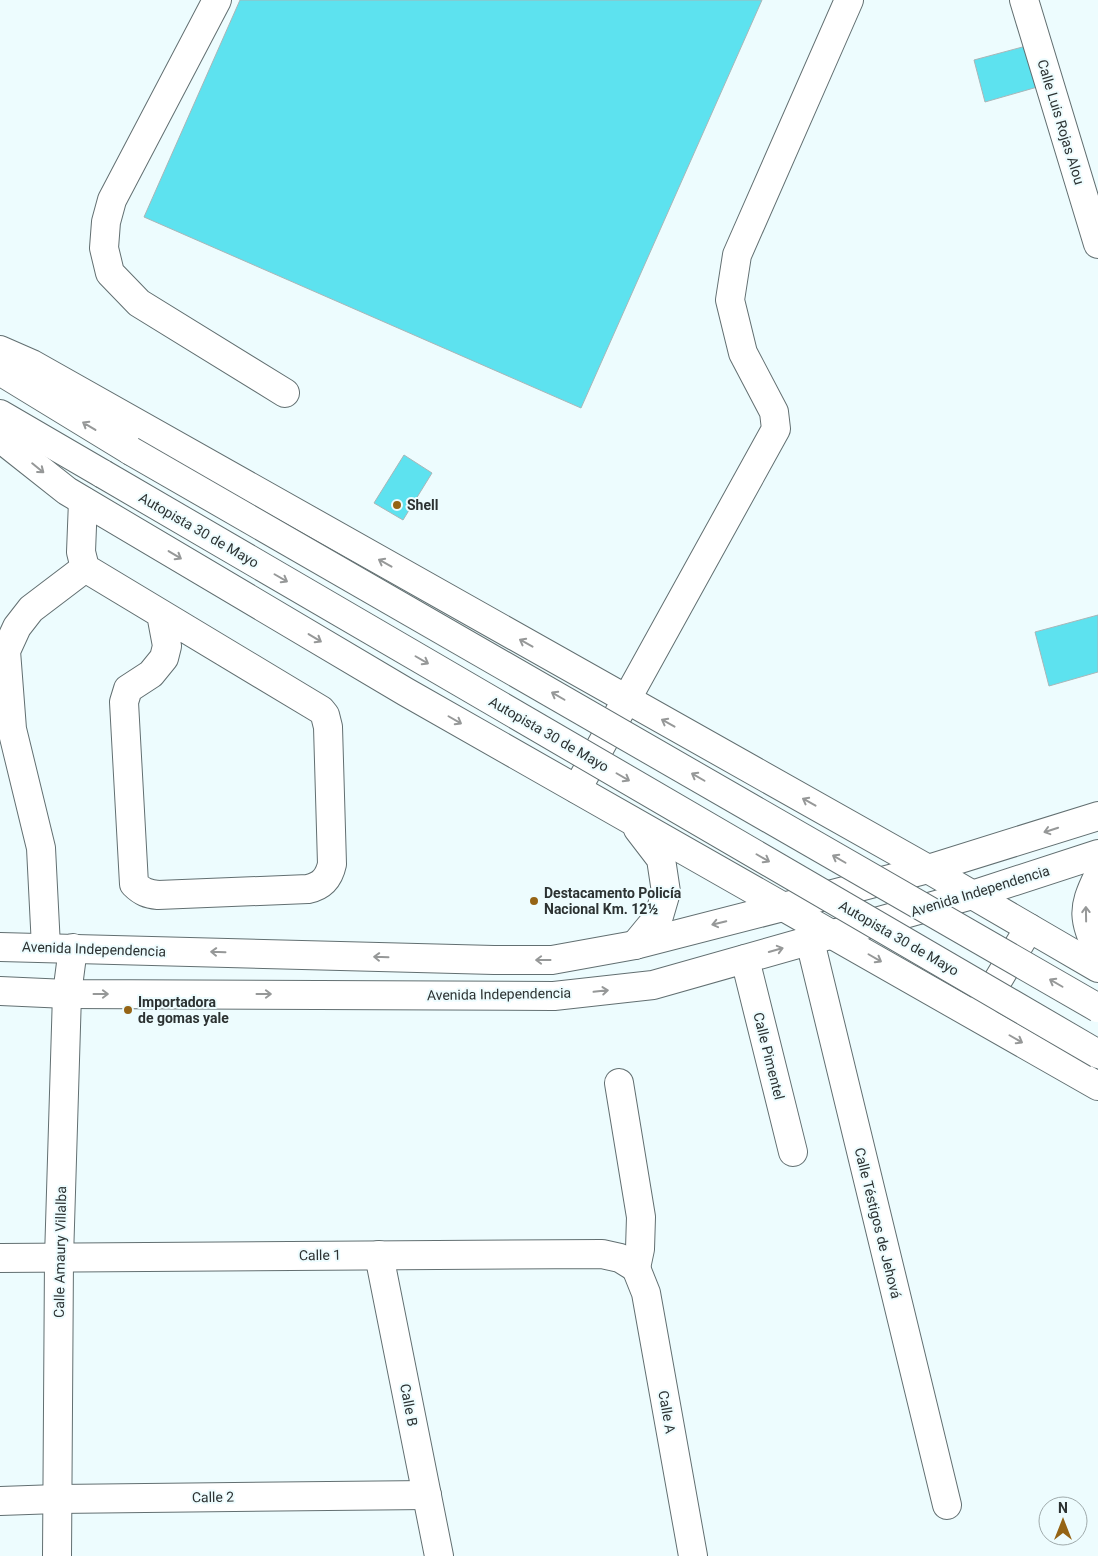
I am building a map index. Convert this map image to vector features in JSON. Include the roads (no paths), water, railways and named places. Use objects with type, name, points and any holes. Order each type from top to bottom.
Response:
[{"type":"main road","points":[[217,0],[112,200],[106,222],[104,248],[110,272],[139,303],[284,392]]},
{"type":"main road","points":[[577,789],[776,429],[774,412],[743,353],[730,300],[737,255],[849,0]]},
{"type":"main road","name":"Calle Luis Rojas Alou","points":[[1024,0],[1098,244]]},
{"type":"main road","points":[[0,350],[32,364],[928,869],[1098,968]]},
{"type":"main road","points":[[0,371],[131,451],[1098,1008]]},
{"type":"main road","name":"Autopista 30 de Mayo","points":[[0,414],[1098,1054]]},
{"type":"main road","points":[[0,438],[67,492],[406,692],[783,907],[821,937],[976,1016],[1098,1086]]},
{"type":"main road","points":[[83,501],[81,552],[85,568],[325,715],[328,727],[333,849],[330,871],[327,878],[315,887],[308,889],[158,895],[140,891],[134,884],[124,702],[128,689],[151,674],[164,658],[167,646],[160,614]]},
{"type":"main road","points":[[46,948],[41,848],[12,729],[6,651],[17,627],[31,609],[85,568]]},
{"type":"main road","name":"Avenida Independencia","points":[[0,946],[552,960],[635,945],[928,869],[1098,816]]},
{"type":"main road","points":[[632,820],[662,859],[666,892],[659,916],[635,945]]},
{"type":"main road","name":"Avenida Independencia","points":[[0,992],[67,994],[554,996],[653,985],[972,895],[1098,854]]},
{"type":"main road","points":[[1098,876],[1089,895],[1085,910],[1087,926],[1098,953]]},
{"type":"main road","points":[[976,1016],[1029,928]]},
{"type":"main road","name":"Calle Téstigos de Jehová","points":[[821,937],[947,1505]]},
{"type":"main road","name":"Calle Amaury Villalba","points":[[56,1556],[59,1258],[67,994],[74,948]]},
{"type":"main road","name":"Calle Pimentel","points":[[745,959],[793,1152]]},
{"type":"main road","points":[[619,1082],[641,1217],[640,1249],[636,1268]]},
{"type":"main road","name":"Calle 1","points":[[0,1258],[602,1254],[620,1258],[636,1268]]},
{"type":"main road","name":"Calle B","points":[[379,1255],[439,1556]]},
{"type":"main road","name":"Calle A","points":[[636,1268],[646,1293],[693,1556]]},
{"type":"main road","name":"Calle 2","points":[[0,1501],[57,1498],[427,1495]]},
{"type":"place","name":"Shell","points":[[397,505]]},
{"type":"place","name":"Destacamento Policía Nacional Km. 12½","points":[[534,901]]},
{"type":"place","name":"Importadora de gomas yale","points":[[128,1010]]}]
